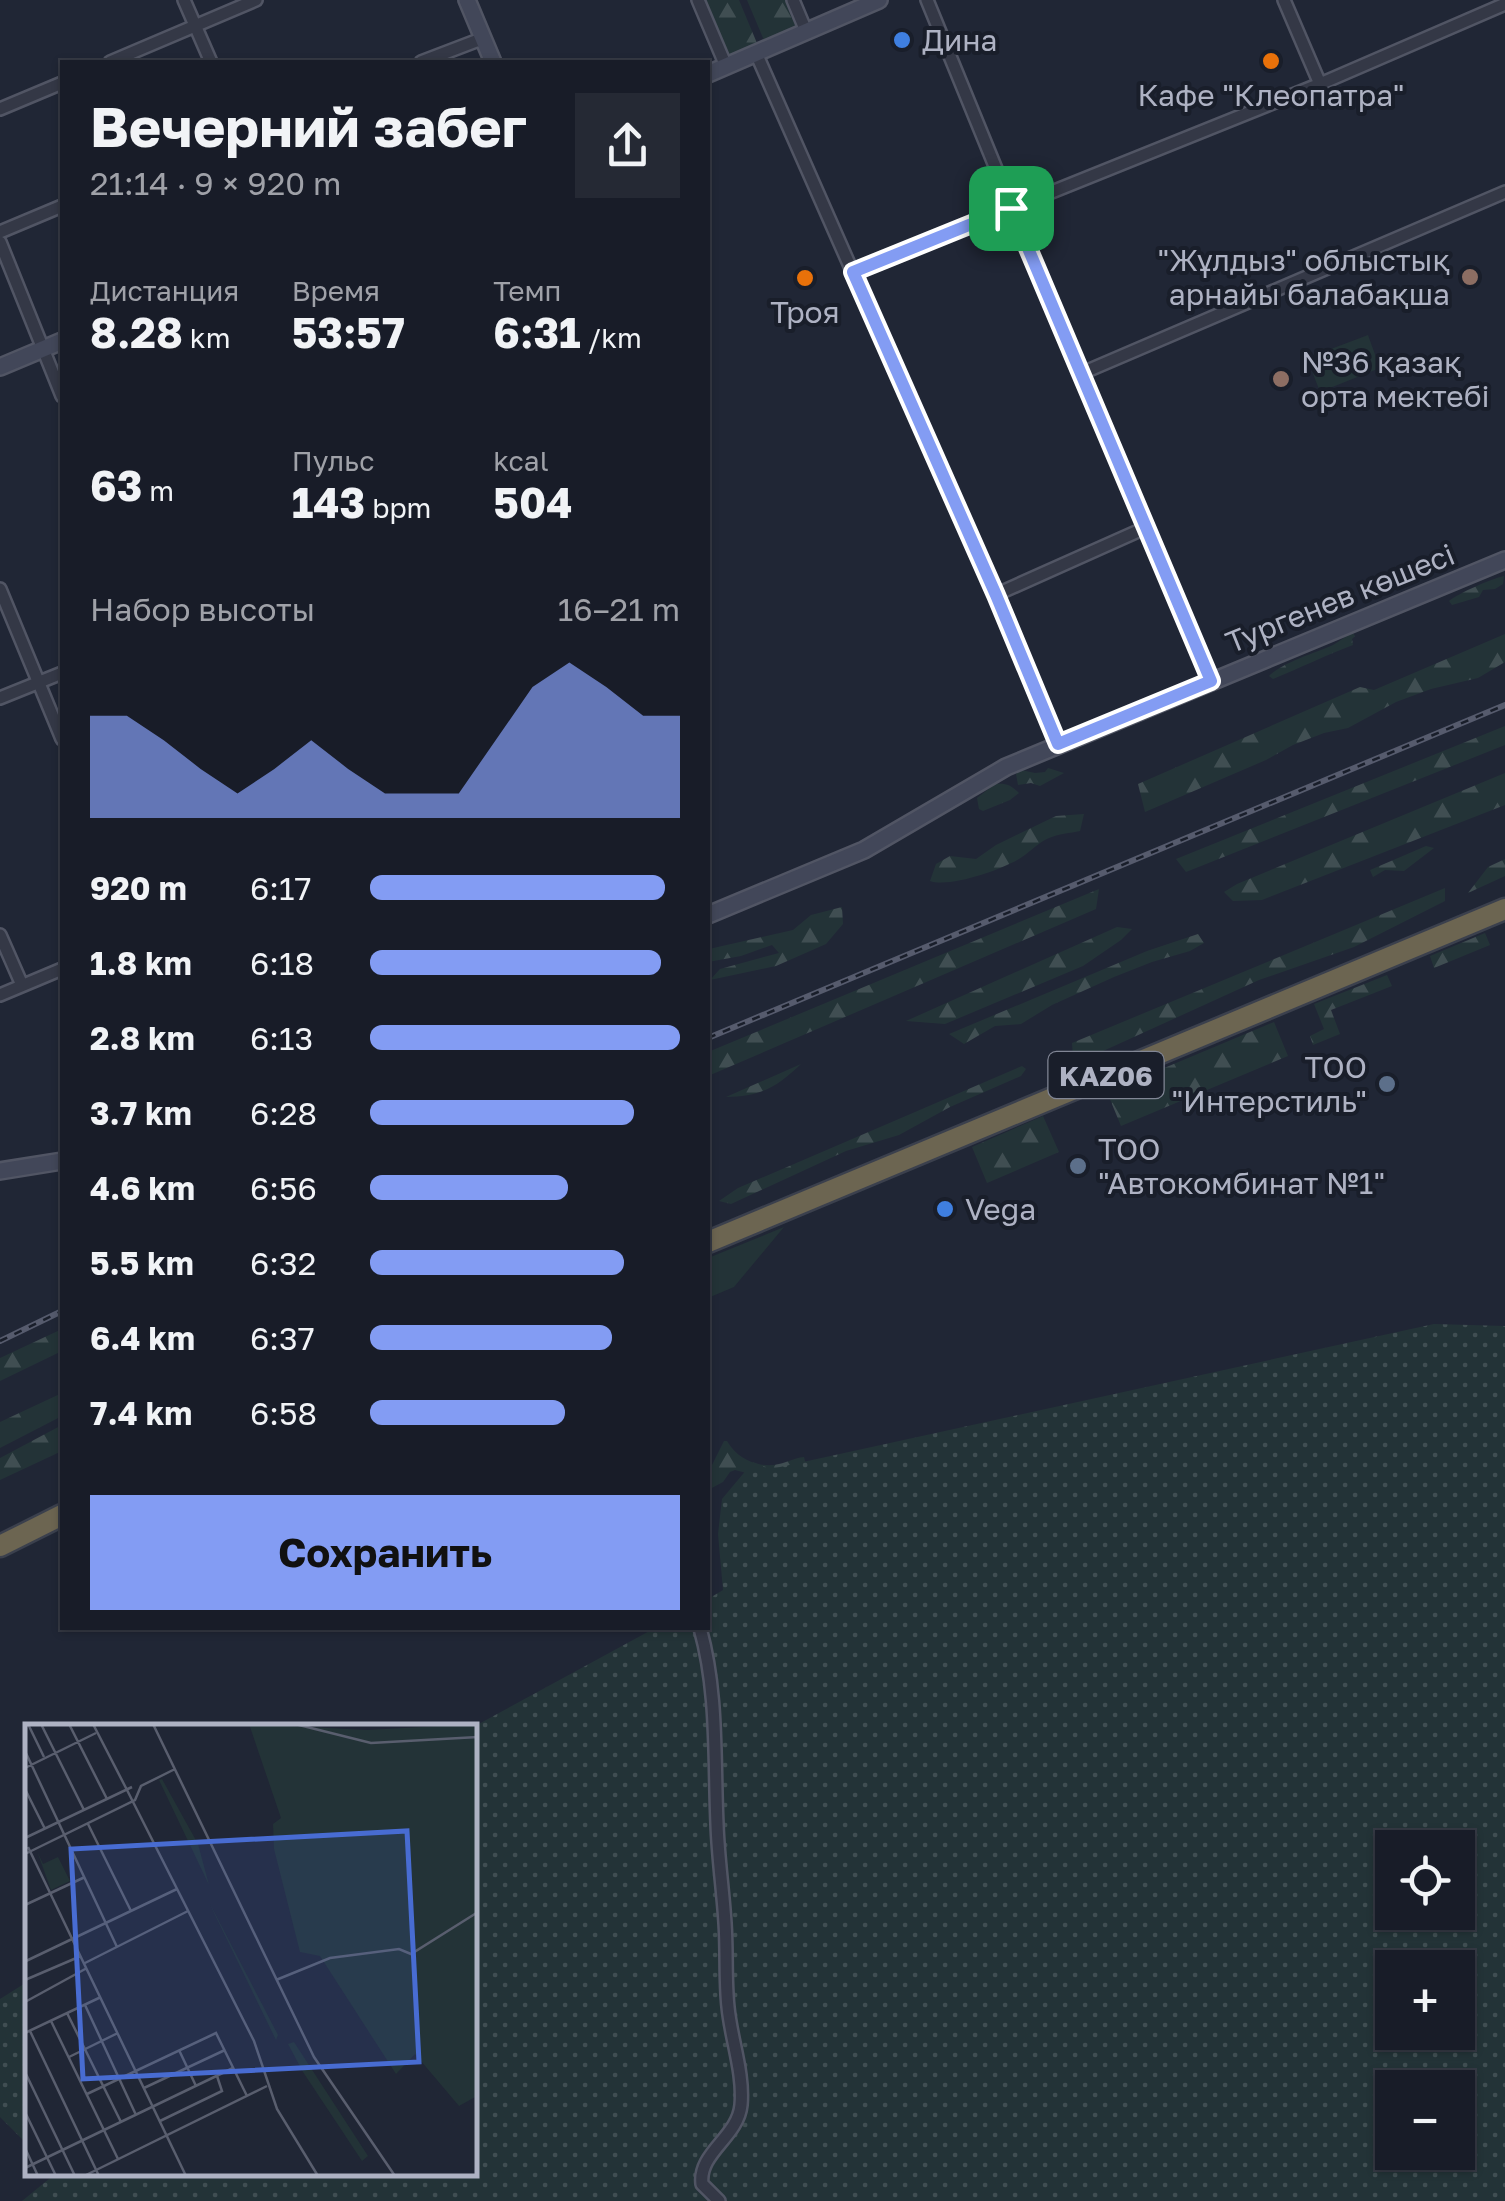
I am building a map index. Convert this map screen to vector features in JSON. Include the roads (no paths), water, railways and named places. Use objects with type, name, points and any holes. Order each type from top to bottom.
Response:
[{"type":"highway","name":"KАZ06","points":[[710,1241],[1505,909]]},
{"type":"highway","points":[[0,1546],[60,1516]]},
{"type":"main road","points":[[467,0],[492,60]]},
{"type":"main road","points":[[710,73],[879,0]]},
{"type":"main road","points":[[0,366],[60,342]]},
{"type":"main road","name":"Тургенев көшесі","points":[[710,914],[864,850],[1006,767],[1505,560]]},
{"type":"main road","points":[[0,1171],[60,1161]]},
{"type":"street","points":[[184,0],[210,60]]},
{"type":"street","points":[[115,60],[256,0]]},
{"type":"street","points":[[698,0],[726,66]]},
{"type":"street","points":[[793,0],[806,31]]},
{"type":"street","points":[[927,0],[1211,681]]},
{"type":"street","points":[[1284,0],[1320,84]]},
{"type":"street","points":[[853,272],[1320,84],[1505,4]]},
{"type":"street","points":[[426,60],[484,41]]},
{"type":"street","points":[[756,54],[1058,744]]},
{"type":"street","points":[[0,109],[60,83]]},
{"type":"street","points":[[1080,374],[1505,192]]},
{"type":"street","points":[[0,232],[60,207]]},
{"type":"street","points":[[0,242],[60,391]]},
{"type":"street","points":[[996,595],[1145,528]]},
{"type":"street","points":[[0,590],[60,735]]},
{"type":"street","points":[[0,698],[60,674]]},
{"type":"street","points":[[0,935],[22,985]]},
{"type":"street","points":[[0,995],[60,970]]},
{"type":"street","points":[[701,1630],[712,1694],[728,2007],[741,2108],[733,2130],[702,2170],[702,2184],[719,2201]]},
{"type":"railway","points":[[710,1037],[1505,705]]},
{"type":"railway","points":[[0,1341],[60,1312]]},
{"type":"place","name":"Дина","points":[[902,40]]},
{"type":"place","name":"Кафе \"Клеопатра\"","points":[[1271,61]]},
{"type":"place","name":"\"Жұлдыз\" облыстық арнайы балабақша","points":[[1470,277]]},
{"type":"place","name":"Троя","points":[[805,278]]},
{"type":"place","name":"№36 қазақ орта мектебі","points":[[1281,379]]},
{"type":"place","name":"ТОО \"Интерстиль\"","points":[[1387,1084]]},
{"type":"place","name":"ТОО \"Автокомбинат №1\"","points":[[1078,1166]]},
{"type":"place","name":"Vega","points":[[945,1209]]}]
